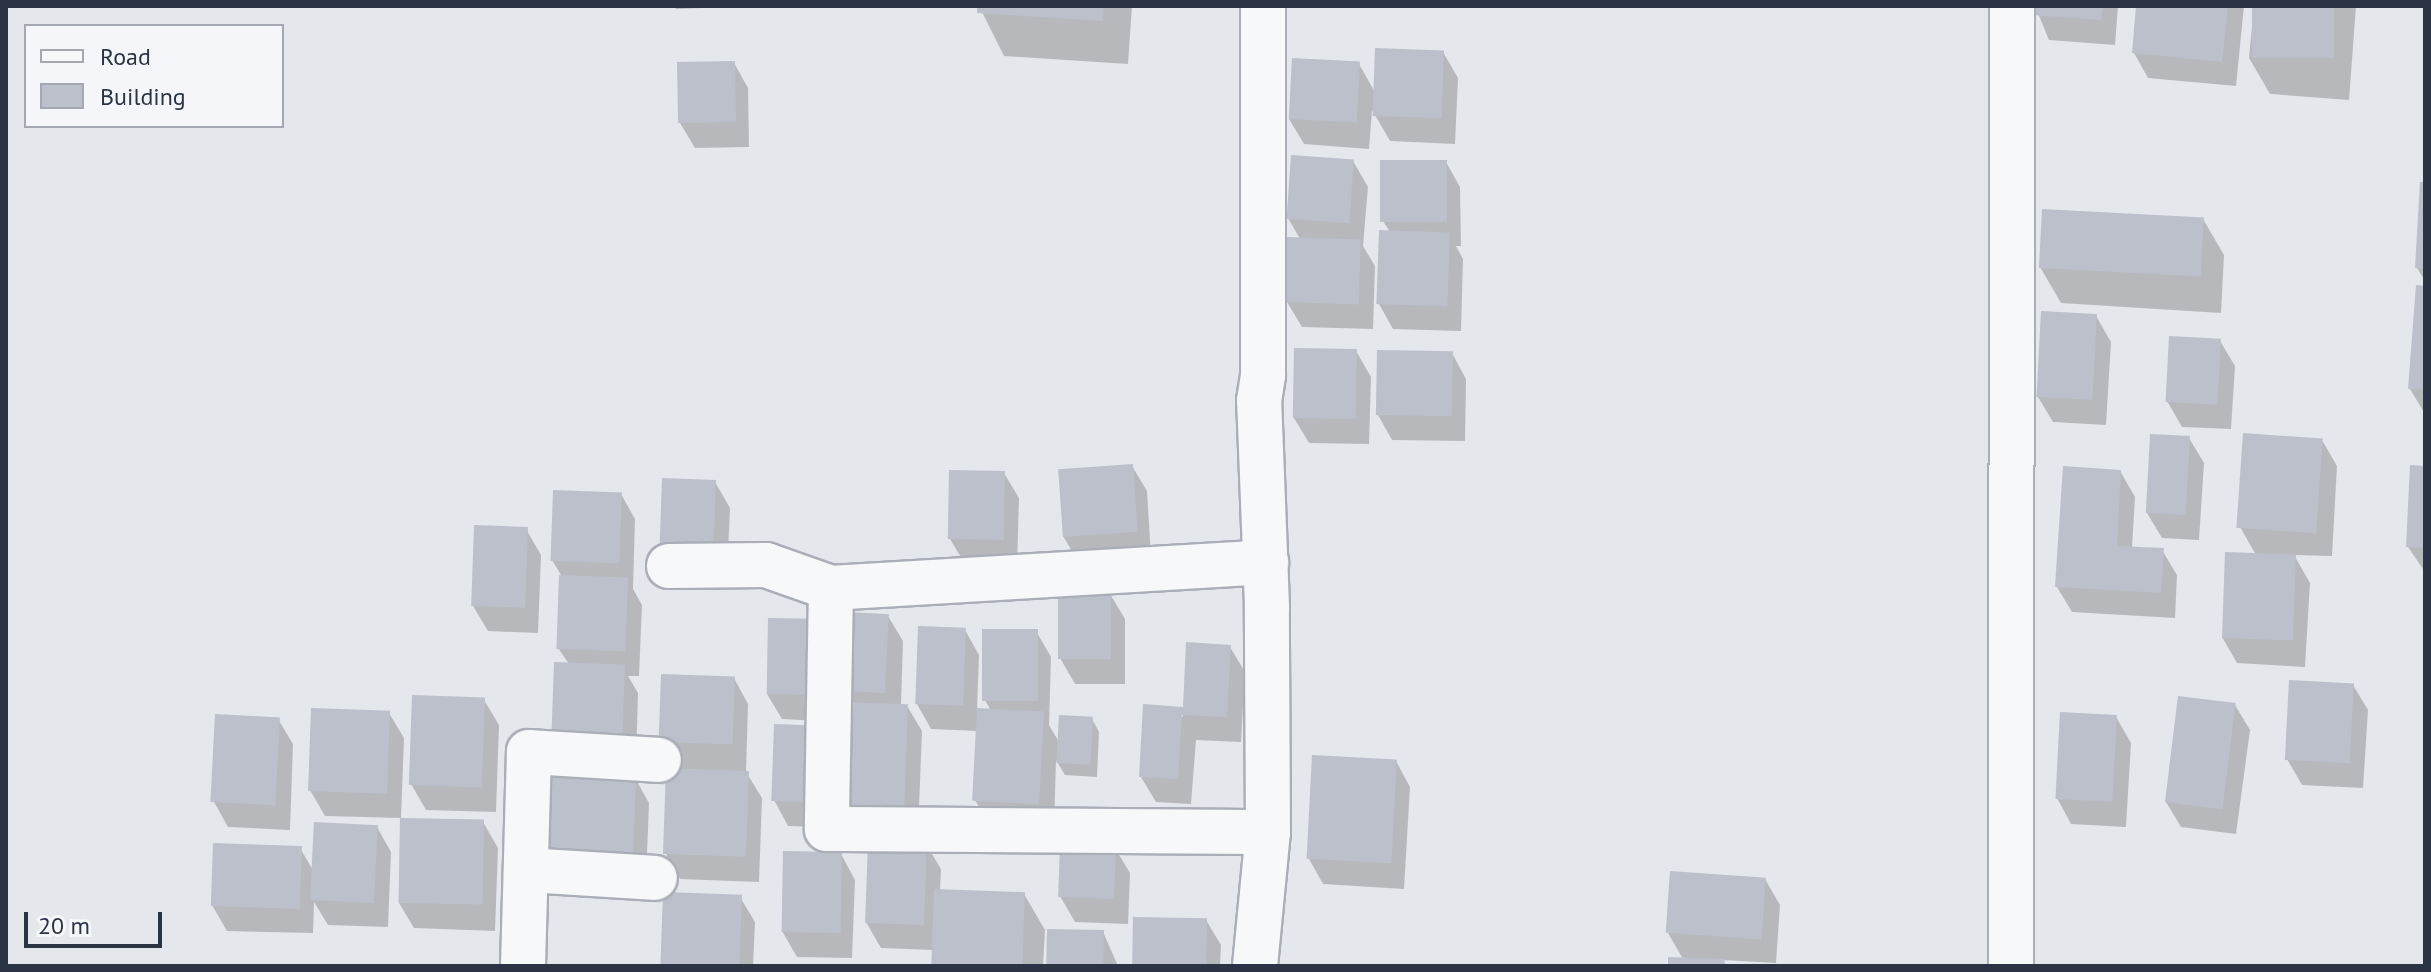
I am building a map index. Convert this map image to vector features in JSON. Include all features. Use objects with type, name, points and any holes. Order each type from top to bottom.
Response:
[{"type":"street","points":[[1255,966],[1268,832],[1266,562],[1259,401],[1263,375],[1263,6]]},
{"type":"street","points":[[2011,966],[2012,6]]},
{"type":"street","points":[[669,566],[766,565],[831,588],[1266,562]]},
{"type":"street","points":[[831,588],[827,829],[1268,832]]},
{"type":"street","points":[[523,966],[529,752],[659,760]]},
{"type":"street","points":[[526,870],[655,878]]},
{"type":"building","points":[[977,6],[1104,6],[1103,21],[977,13]]},
{"type":"building","points":[[2033,6],[2103,6],[2101,20],[2032,15]]},
{"type":"building","points":[[2136,6],[2228,6],[2222,62],[2132,53]]},
{"type":"building","points":[[2252,6],[2334,6],[2334,58],[2252,58]]},
{"type":"building","points":[[1375,48],[1444,50],[1442,118],[1373,116]]},
{"type":"building","points":[[1292,58],[1360,62],[1357,122],[1289,119]]},
{"type":"building","points":[[735,61],[736,122],[678,123],[677,62]]},
{"type":"building","points":[[1291,155],[1354,159],[1349,223],[1287,219]]},
{"type":"building","points":[[1380,160],[1447,160],[1447,222],[1380,222]]},
{"type":"building","points":[[2420,182],[2425,182],[2425,269],[2415,268]]},
{"type":"building","points":[[2042,209],[2204,217],[2201,276],[2039,268]]},
{"type":"building","points":[[1379,230],[1450,232],[1447,306],[1376,304]]},
{"type":"building","points":[[1287,237],[1361,240],[1359,305],[1285,302]]},
{"type":"building","points":[[2416,285],[2425,286],[2425,390],[2408,389]]},
{"type":"building","points":[[2041,311],[2097,314],[2092,400],[2036,397]]},
{"type":"building","points":[[2169,336],[2221,339],[2217,405],[2166,402]]},
{"type":"building","points":[[1294,348],[1357,349],[1356,419],[1293,418]]},
{"type":"building","points":[[1377,350],[1453,351],[1452,416],[1376,415]]},
{"type":"building","points":[[2243,433],[2323,439],[2316,533],[2236,528]]},
{"type":"building","points":[[2150,434],[2190,436],[2186,515],[2146,513]]},
{"type":"building","points":[[1133,464],[1138,532],[1063,537],[1058,469]]},
{"type":"building","points":[[2410,465],[2425,466],[2425,548],[2406,547]]},
{"type":"building","points":[[2063,466],[2121,470],[2117,546],[2164,548],[2161,593],[2055,587]]},
{"type":"building","points":[[949,470],[1005,471],[1004,540],[948,539]]},
{"type":"building","points":[[662,478],[716,480],[714,549],[660,547]]},
{"type":"building","points":[[553,490],[622,492],[619,563],[551,561]]},
{"type":"building","points":[[474,525],[528,527],[525,608],[471,606]]},
{"type":"building","points":[[2225,552],[2296,554],[2293,640],[2222,638]]},
{"type":"building","points":[[559,575],[628,577],[625,651],[556,649]]},
{"type":"building","points":[[1058,592],[1111,592],[1111,659],[1058,659]]},
{"type":"building","points":[[847,612],[889,614],[885,693],[843,691]]},
{"type":"building","points":[[768,618],[809,619],[808,695],[767,694]]},
{"type":"building","points":[[918,626],[966,628],[963,706],[915,704]]},
{"type":"building","points":[[982,629],[1038,629],[1038,701],[982,701]]},
{"type":"building","points":[[1186,642],[1231,645],[1227,717],[1182,715],[1178,779],[1139,777],[1143,704],[1183,707]]},
{"type":"building","points":[[554,662],[625,664],[622,736],[551,734]]},
{"type":"building","points":[[661,674],[735,677],[733,745],[659,742]]},
{"type":"building","points":[[2289,680],[2354,683],[2350,763],[2285,760]]},
{"type":"building","points":[[412,695],[485,698],[482,787],[409,785]]},
{"type":"building","points":[[2178,696],[2236,703],[2223,809],[2165,802]]},
{"type":"building","points":[[841,702],[908,704],[904,808],[837,806]]},
{"type":"building","points":[[311,708],[390,711],[387,794],[308,791]]},
{"type":"building","points":[[977,708],[1044,712],[1039,804],[972,801]]},
{"type":"building","points":[[2060,712],[2117,715],[2112,802],[2055,799]]},
{"type":"building","points":[[215,714],[280,717],[275,805],[210,802]]},
{"type":"building","points":[[1059,715],[1093,717],[1090,765],[1056,763]]},
{"type":"building","points":[[774,724],[809,725],[806,802],[771,801]]},
{"type":"building","points":[[1312,755],[1397,759],[1391,863],[1307,859]]},
{"type":"building","points":[[666,768],[749,771],[746,857],[663,854]]},
{"type":"building","points":[[551,773],[636,776],[633,856],[548,853]]},
{"type":"building","points":[[400,818],[484,819],[483,904],[399,903]]},
{"type":"building","points":[[314,822],[378,825],[374,903],[310,900]]},
{"type":"building","points":[[868,840],[927,842],[924,925],[865,923]]},
{"type":"building","points":[[213,843],[302,846],[300,909],[211,906]]},
{"type":"building","points":[[1060,844],[1116,846],[1114,899],[1058,897]]},
{"type":"building","points":[[783,851],[842,852],[841,933],[782,932]]},
{"type":"building","points":[[1670,871],[1766,878],[1761,940],[1666,933]]},
{"type":"building","points":[[934,889],[1025,892],[1022,966],[931,966]]},
{"type":"building","points":[[663,892],[742,895],[739,966],[660,966]]},
{"type":"building","points":[[1133,917],[1207,918],[1206,966],[1132,966]]},
{"type":"building","points":[[1047,929],[1104,930],[1103,966],[1046,966]]},
{"type":"building","points":[[1668,957],[1725,959],[1724,966],[1668,966]]}]
